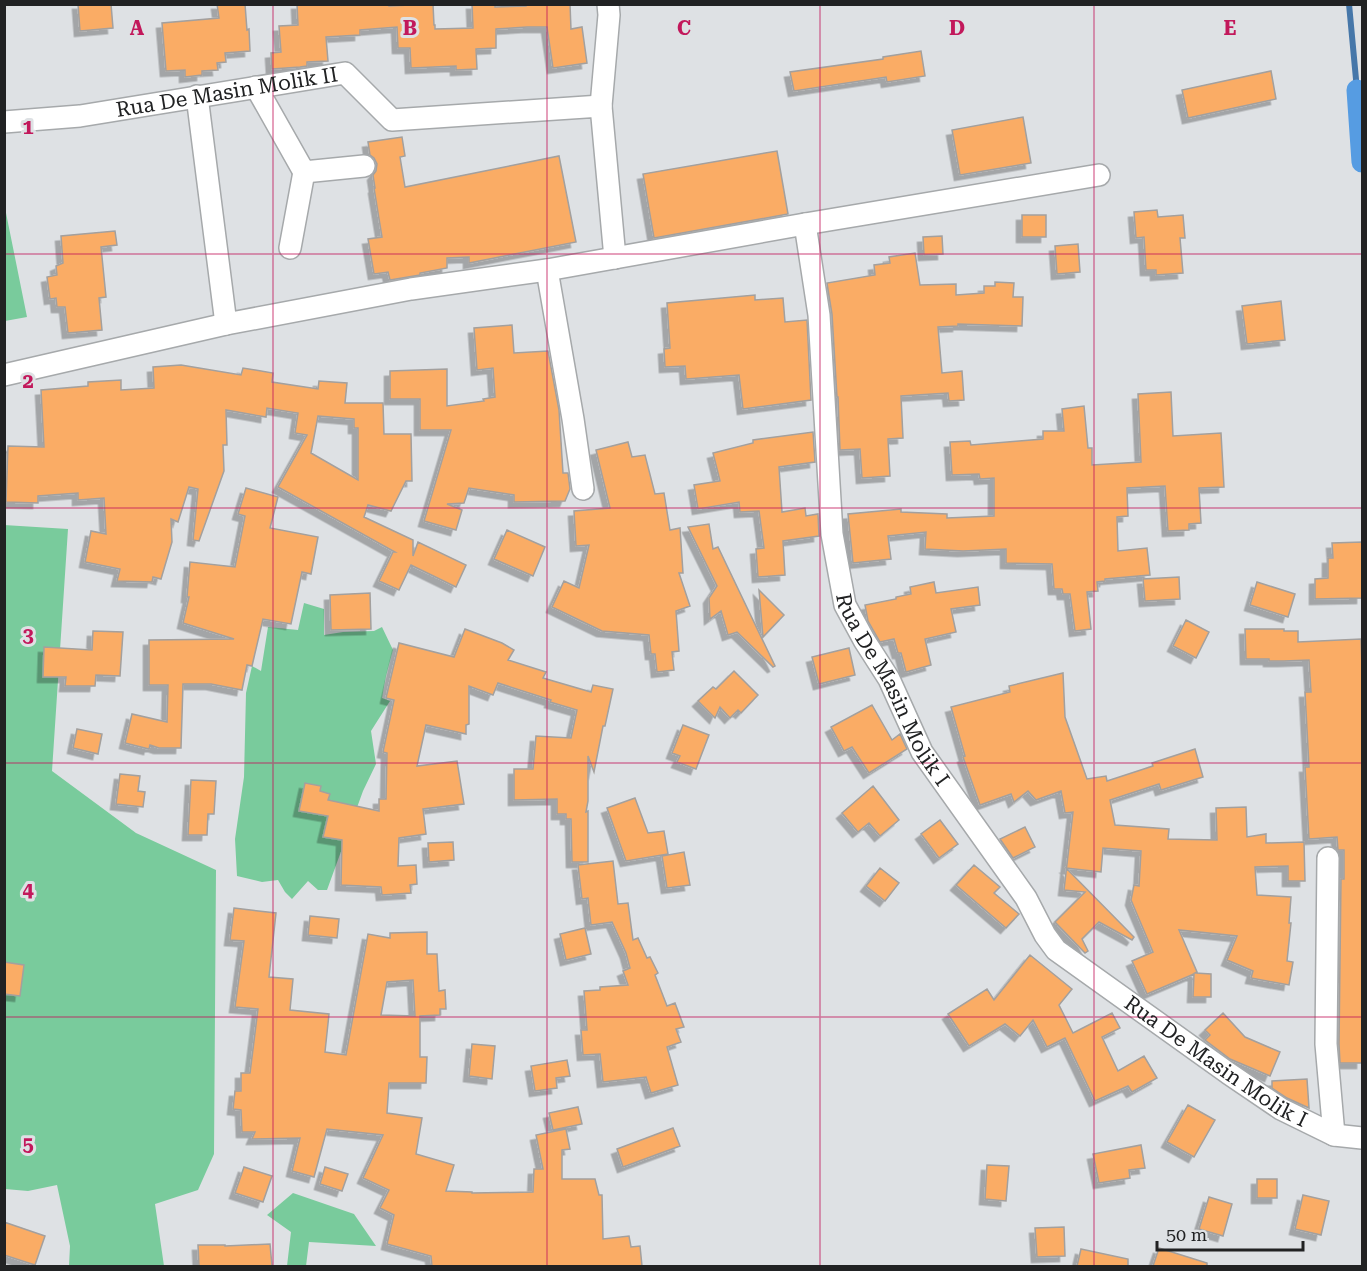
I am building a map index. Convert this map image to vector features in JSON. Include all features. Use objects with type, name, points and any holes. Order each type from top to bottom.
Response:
[{"type":"street","points":[[608,4],[601,106],[615,258]]},
{"type":"street","name":"Rua De Masin Molik II","points":[[4,122],[80,116],[345,73],[392,120],[601,106]]},
{"type":"street","points":[[256,87],[304,172],[290,248]]},
{"type":"street","points":[[197,96],[226,324]]},
{"type":"street","points":[[304,172],[364,166]]},
{"type":"street","points":[[4,375],[226,324],[411,289],[547,270],[1099,175]]},
{"type":"street","name":"Rua De Masin Molik I","points":[[805,224],[819,315],[832,534],[845,605],[889,679],[921,752],[1026,898],[1045,935],[1056,950],[1281,1109],[1334,1135],[1362,1138]]},
{"type":"street","points":[[547,270],[583,489]]},
{"type":"street","points":[[1328,858],[1326,1044],[1334,1135]]},
{"type":"green space","points":[[4,203],[27,317],[5,321],[4,321]]},
{"type":"green space","points":[[4,525],[68,529],[52,771],[136,833],[216,870],[214,1154],[198,1190],[155,1204],[164,1266],[69,1266],[70,1246],[57,1185],[28,1191],[5,1189]]},
{"type":"green space","points":[[304,603],[324,609],[324,635],[374,631],[382,627],[393,650],[382,698],[390,701],[371,731],[376,764],[363,791],[327,890],[318,890],[308,881],[292,899],[278,880],[262,882],[237,876],[235,839],[244,777],[246,693],[252,666],[261,671],[268,627],[298,630]]},
{"type":"green space","points":[[293,1193],[354,1214],[376,1246],[309,1242],[306,1266],[287,1266],[291,1232],[267,1215]]},
{"type":"building","points":[[78,4],[111,4],[113,28],[80,31]]},
{"type":"building","points":[[217,4],[245,4],[250,51],[225,53],[226,62],[217,63],[218,70],[202,71],[202,75],[185,77],[185,70],[166,71],[162,23],[219,18]]},
{"type":"building","points":[[297,4],[389,4],[389,6],[433,4],[435,29],[473,28],[472,4],[495,4],[495,7],[570,4],[571,29],[582,27],[587,63],[553,68],[547,27],[527,27],[496,29],[496,48],[476,49],[477,69],[456,70],[456,66],[411,68],[410,48],[398,48],[397,27],[360,30],[360,35],[326,37],[328,61],[307,62],[307,66],[272,69],[271,53],[281,52],[279,26],[298,25]]},
{"type":"building","points":[[921,51],[925,76],[887,82],[886,77],[794,91],[790,72],[883,59],[883,57]]},
{"type":"building","points":[[1271,71],[1276,99],[1188,118],[1182,90]]},
{"type":"building","points":[[1023,117],[1031,163],[960,175],[952,130]]},
{"type":"building","points":[[402,137],[405,156],[400,157],[405,187],[559,156],[576,242],[469,263],[469,257],[447,258],[447,268],[390,280],[388,272],[374,274],[368,239],[382,237],[373,175],[377,164],[370,155],[368,142]]},
{"type":"building","points":[[777,151],[788,214],[654,238],[643,174]]},
{"type":"building","points":[[1157,210],[1158,217],[1183,215],[1185,238],[1180,238],[1183,273],[1156,275],[1156,270],[1146,270],[1144,237],[1136,238],[1134,212]]},
{"type":"building","points":[[1022,215],[1046,215],[1046,237],[1022,237]]},
{"type":"building","points":[[115,231],[117,245],[101,247],[106,297],[99,298],[102,330],[68,333],[65,307],[57,307],[56,298],[50,299],[47,277],[57,275],[56,266],[63,263],[61,236]]},
{"type":"building","points":[[942,236],[943,254],[924,255],[923,237]]},
{"type":"building","points":[[1078,244],[1080,272],[1057,274],[1055,246]]},
{"type":"building","points":[[915,253],[920,285],[956,284],[956,295],[984,293],[984,286],[995,286],[995,282],[1014,283],[1013,297],[1023,297],[1022,326],[958,324],[958,326],[938,327],[942,373],[962,371],[964,400],[949,401],[948,393],[901,396],[903,438],[888,439],[890,476],[862,478],[860,449],[840,450],[832,314],[827,283],[875,275],[874,265],[890,263],[889,257]]},
{"type":"building","points":[[755,295],[755,300],[783,298],[785,322],[807,320],[811,400],[743,409],[739,375],[686,379],[685,366],[665,367],[664,349],[670,348],[667,303]]},
{"type":"building","points":[[1281,301],[1285,340],[1247,344],[1242,306]]},
{"type":"building","points":[[512,325],[514,353],[548,351],[559,410],[563,473],[568,473],[570,489],[565,501],[514,502],[514,495],[469,488],[464,503],[447,504],[462,510],[456,530],[424,521],[451,430],[420,430],[420,399],[390,399],[390,371],[447,369],[447,406],[484,401],[483,399],[495,397],[493,368],[477,370],[474,328]]},
{"type":"building","points":[[181,365],[241,375],[243,368],[273,373],[272,382],[318,389],[319,381],[347,383],[345,403],[383,403],[384,434],[411,434],[412,481],[406,481],[391,511],[368,505],[364,517],[413,540],[413,556],[418,542],[466,565],[456,587],[411,565],[399,590],[379,581],[395,552],[278,487],[307,435],[295,433],[298,413],[267,408],[266,417],[226,410],[227,445],[223,445],[224,471],[199,541],[193,540],[198,489],[189,487],[178,522],[171,519],[172,542],[161,579],[153,577],[152,582],[117,581],[120,569],[85,562],[91,531],[106,534],[104,498],[78,500],[78,493],[38,496],[38,503],[6,502],[8,446],[44,447],[41,390],[88,386],[88,382],[121,380],[121,390],[154,388],[153,367]],"holes":[[[318,416],[354,419],[354,428],[358,428],[358,480],[311,453]]]},
{"type":"building","points":[[1171,392],[1173,436],[1221,433],[1224,487],[1199,488],[1201,523],[1189,524],[1189,530],[1168,531],[1165,486],[1127,488],[1128,516],[1117,517],[1118,551],[1147,548],[1150,575],[1105,579],[1105,581],[1097,582],[1098,591],[1087,592],[1091,629],[1075,631],[1070,594],[1063,594],[1062,589],[1054,589],[1052,564],[1006,563],[1006,549],[963,551],[925,549],[926,532],[888,536],[891,559],[853,563],[848,514],[901,509],[901,512],[947,514],[947,518],[994,516],[994,478],[980,479],[979,474],[952,475],[950,442],[970,441],[971,445],[1043,439],[1043,431],[1064,431],[1062,409],[1084,406],[1088,448],[1092,448],[1092,465],[1141,462],[1138,394]]},
{"type":"building","points":[[813,432],[815,462],[779,467],[782,512],[805,508],[806,516],[818,514],[819,536],[783,541],[785,575],[758,577],[756,549],[764,548],[759,511],[740,512],[739,502],[698,509],[694,485],[720,481],[713,453],[753,443],[753,440]]},
{"type":"building","points":[[628,442],[632,457],[645,455],[655,494],[664,493],[670,530],[680,528],[683,573],[679,573],[690,606],[676,611],[679,651],[672,652],[674,670],[657,672],[655,654],[651,654],[649,635],[602,631],[552,607],[564,581],[579,588],[589,545],[576,546],[574,511],[610,508],[596,450]]},
{"type":"building","points":[[246,488],[278,497],[270,528],[318,537],[311,574],[302,572],[291,624],[263,619],[252,666],[247,665],[242,690],[211,684],[183,684],[181,748],[159,748],[150,745],[149,749],[125,743],[132,714],[167,722],[168,685],[149,685],[149,640],[234,639],[183,623],[189,597],[187,597],[190,562],[235,567],[245,516],[238,514]]},
{"type":"building","points":[[709,524],[713,549],[718,547],[775,666],[773,667],[737,632],[728,635],[721,611],[710,619],[709,598],[717,586],[688,527]]},
{"type":"building","points":[[507,530],[545,547],[533,576],[494,559]]},
{"type":"building","points":[[1362,542],[1362,598],[1315,599],[1315,579],[1328,578],[1328,558],[1333,558],[1332,543]]},
{"type":"building","points":[[1179,577],[1180,599],[1145,601],[1143,579]]},
{"type":"building","points":[[934,582],[936,593],[978,587],[980,605],[951,609],[956,632],[925,639],[931,665],[906,672],[894,639],[880,642],[868,621],[865,605],[911,594],[910,587]]},
{"type":"building","points":[[1257,582],[1295,594],[1288,617],[1250,605]]},
{"type":"building","points":[[759,590],[784,615],[763,637]]},
{"type":"building","points":[[370,593],[371,629],[331,630],[330,595]]},
{"type":"building","points":[[1186,620],[1209,632],[1196,658],[1173,646]]},
{"type":"building","points":[[465,629],[514,650],[508,660],[546,672],[543,678],[591,692],[593,685],[613,689],[594,772],[588,756],[586,812],[588,811],[588,862],[572,862],[571,819],[566,819],[566,814],[557,814],[557,799],[514,800],[514,769],[533,769],[536,736],[571,738],[577,710],[498,683],[493,695],[469,686],[469,724],[466,725],[466,734],[426,725],[417,766],[457,761],[464,804],[423,809],[426,834],[399,838],[398,866],[416,865],[417,884],[410,885],[411,893],[382,895],[381,887],[341,885],[342,840],[323,837],[328,816],[299,811],[305,783],[321,786],[320,791],[330,794],[328,800],[379,811],[379,799],[386,799],[387,753],[383,752],[394,700],[386,698],[399,643],[454,657]]},
{"type":"building","points":[[1245,629],[1298,631],[1298,642],[1361,639],[1362,1063],[1340,1063],[1341,879],[1344,879],[1344,850],[1338,850],[1337,837],[1309,839],[1305,767],[1309,767],[1305,692],[1311,692],[1309,660],[1246,659]]},
{"type":"building","points":[[93,631],[123,632],[120,676],[96,675],[95,686],[65,686],[66,677],[43,677],[44,647],[92,650]]},
{"type":"building","points":[[849,648],[855,675],[819,684],[812,657]]},
{"type":"building","points":[[734,671],[758,695],[741,713],[738,710],[730,718],[720,707],[715,718],[698,701],[713,687],[716,689]]},
{"type":"building","points":[[1063,673],[1065,717],[1087,779],[1106,776],[1107,781],[1195,749],[1203,777],[1161,790],[1159,784],[1110,800],[1115,825],[1169,829],[1168,839],[1217,840],[1216,808],[1246,807],[1247,837],[1266,834],[1266,843],[1304,842],[1305,881],[1288,881],[1288,866],[1255,867],[1257,895],[1291,897],[1287,961],[1293,962],[1289,985],[1251,978],[1253,971],[1227,960],[1237,936],[1179,930],[1197,972],[1195,973],[1211,974],[1211,997],[1193,997],[1194,974],[1147,994],[1132,961],[1153,952],[1131,900],[1134,885],[1139,886],[1141,851],[1103,848],[1101,872],[1067,868],[1073,812],[1065,813],[1061,791],[1036,800],[1028,791],[1014,802],[1011,794],[980,805],[963,757],[965,756],[951,707],[1010,692],[1009,686]]},
{"type":"building","points":[[872,705],[892,740],[900,734],[907,749],[869,773],[852,747],[844,751],[831,727]]},
{"type":"building","points":[[683,725],[709,735],[696,769],[677,762],[680,756],[672,753]]},
{"type":"building","points":[[77,729],[102,734],[98,754],[73,748]]},
{"type":"building","points":[[120,774],[140,776],[138,791],[145,792],[143,807],[116,804]]},
{"type":"building","points":[[191,780],[216,781],[214,814],[208,814],[207,835],[188,835]]},
{"type":"building","points":[[873,786],[899,820],[880,836],[869,823],[858,832],[842,813]]},
{"type":"building","points":[[635,798],[648,833],[664,831],[668,854],[626,861],[607,808]]},
{"type":"building","points":[[940,820],[958,844],[939,858],[921,834]]},
{"type":"building","points":[[1025,827],[1035,847],[1013,858],[1000,839]]},
{"type":"building","points":[[453,842],[454,860],[429,862],[428,843]]},
{"type":"building","points":[[684,852],[690,885],[667,888],[662,856]]},
{"type":"building","points":[[613,861],[618,904],[628,903],[633,940],[638,938],[647,958],[650,957],[658,973],[655,975],[667,1006],[675,1003],[684,1027],[676,1029],[681,1042],[667,1047],[678,1085],[651,1093],[646,1077],[603,1082],[600,1054],[583,1055],[581,1030],[587,1030],[584,991],[600,990],[600,987],[628,985],[623,971],[630,968],[612,922],[591,925],[588,898],[582,899],[578,865]]},
{"type":"building","points":[[974,865],[1000,887],[994,893],[1019,914],[1006,928],[956,885]]},
{"type":"building","points":[[880,868],[899,883],[885,901],[866,886]]},
{"type":"building","points":[[1066,868],[1134,937],[1132,940],[1099,922],[1082,939],[1088,951],[1085,953],[1055,922],[1085,892],[1064,890]]},
{"type":"building","points":[[234,908],[276,913],[269,977],[293,979],[290,1010],[329,1014],[325,1052],[346,1055],[368,934],[390,938],[390,933],[427,932],[427,954],[437,954],[439,991],[445,990],[446,1009],[440,1009],[440,1015],[420,1016],[420,1057],[427,1057],[426,1083],[389,1083],[387,1113],[422,1118],[416,1154],[454,1165],[446,1191],[533,1192],[534,1169],[543,1169],[536,1135],[566,1129],[570,1149],[562,1150],[562,1179],[595,1179],[599,1195],[602,1195],[603,1239],[629,1236],[631,1247],[640,1246],[642,1266],[432,1266],[431,1256],[387,1244],[394,1215],[380,1208],[389,1190],[363,1178],[383,1135],[327,1129],[314,1177],[292,1171],[300,1138],[252,1139],[255,1132],[242,1132],[241,1110],[233,1109],[235,1091],[241,1091],[241,1073],[250,1073],[258,1009],[235,1007],[244,941],[230,940]],"holes":[[[413,980],[415,1016],[381,1015],[387,982]]]},
{"type":"building","points":[[310,916],[339,919],[337,938],[308,935]]},
{"type":"building","points":[[585,928],[591,954],[566,960],[560,934]]},
{"type":"building","points":[[1030,955],[1072,989],[1059,1005],[1073,1033],[1112,1013],[1120,1028],[1102,1037],[1118,1071],[1144,1056],[1157,1078],[1132,1092],[1128,1086],[1095,1101],[1065,1038],[1047,1047],[1033,1020],[1020,1036],[1005,1024],[969,1046],[948,1014],[987,989],[994,1000]]},
{"type":"building","points":[[4,962],[24,965],[20,996],[4,994]]},
{"type":"building","points":[[1223,1013],[1245,1037],[1280,1052],[1270,1076],[1230,1059],[1205,1040],[1210,1035],[1205,1030]]},
{"type":"building","points":[[472,1044],[495,1046],[492,1079],[469,1076]]},
{"type":"building","points":[[567,1060],[570,1076],[556,1078],[557,1088],[535,1091],[531,1066]]},
{"type":"building","points":[[1307,1079],[1309,1108],[1272,1088],[1272,1081]]},
{"type":"building","points":[[1188,1105],[1215,1120],[1194,1157],[1167,1142]]},
{"type":"building","points":[[578,1107],[582,1124],[553,1130],[549,1113]]},
{"type":"building","points":[[673,1128],[680,1146],[623,1167],[617,1149]]},
{"type":"building","points":[[1141,1145],[1145,1168],[1129,1170],[1130,1178],[1099,1183],[1093,1154]]},
{"type":"building","points":[[987,1165],[1009,1166],[1006,1201],[985,1199]]},
{"type":"building","points":[[244,1167],[272,1176],[263,1202],[235,1193]]},
{"type":"building","points":[[325,1167],[348,1174],[342,1191],[320,1184]]},
{"type":"building","points":[[1257,1179],[1277,1179],[1277,1198],[1257,1198]]},
{"type":"building","points":[[1303,1195],[1329,1201],[1321,1235],[1295,1229]]},
{"type":"building","points":[[1209,1197],[1232,1204],[1223,1236],[1199,1229]]},
{"type":"building","points":[[4,1222],[45,1236],[35,1265],[4,1255]]},
{"type":"building","points":[[1064,1227],[1065,1256],[1037,1257],[1035,1228]]},
{"type":"building","points":[[270,1244],[272,1266],[199,1266],[198,1245]]},
{"type":"building","points":[[1159,1248],[1207,1263],[1207,1266],[1153,1266]]},
{"type":"building","points":[[1081,1249],[1128,1259],[1128,1266],[1077,1266]]},
{"type":"waterway","points":[[1349,4],[1357,90]]},
{"type":"waterway","points":[[1357,90],[1362,162]]}]
